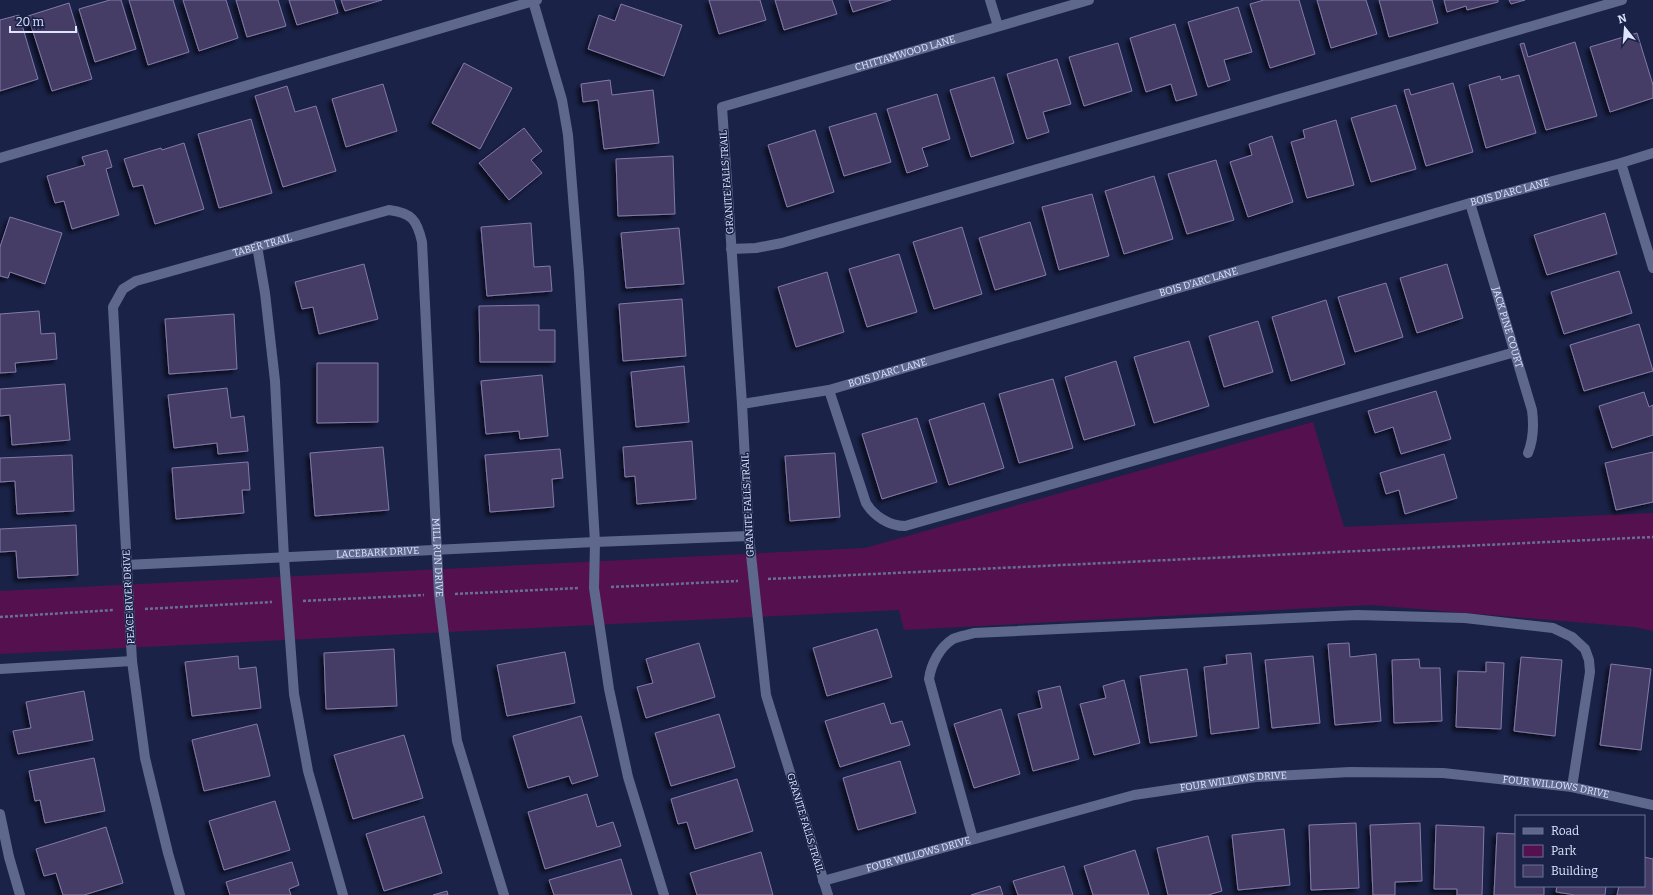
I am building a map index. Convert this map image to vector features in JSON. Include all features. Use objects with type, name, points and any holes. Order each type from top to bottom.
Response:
[{"type":"street","points":[[990,0],[998,26]]},
{"type":"street","name":"CHITTAMWOOD LANE","points":[[722,106],[1089,0]]},
{"type":"street","points":[[731,249],[756,248],[782,243],[1622,0]]},
{"type":"street","points":[[0,158],[535,1],[562,100],[568,135],[579,272],[594,542],[594,588],[609,689],[627,769],[664,895]]},
{"type":"street","name":"GRANITE FALLS TRAIL","points":[[722,106],[742,404],[749,536],[766,695],[828,895]]},
{"type":"street","name":"BOIS D'ARC LANE","points":[[742,404],[829,390],[1470,203],[1621,163],[1653,153]]},
{"type":"street","points":[[1621,163],[1653,268]]},
{"type":"street","name":"JACK PINE COURT","points":[[1470,203],[1532,410],[1534,424],[1533,436],[1528,453]]},
{"type":"street","name":"TABER TRAIL","points":[[119,295],[123,289],[136,281],[379,211],[389,210],[410,215]]},
{"type":"street","name":"MILL RUN DRIVE","points":[[410,215],[415,221],[422,242],[439,594],[457,741],[504,895]]},
{"type":"street","points":[[256,246],[265,292],[275,381],[284,558],[294,694],[301,740],[330,853],[343,895]]},
{"type":"street","name":"PEACE RIVER DRIVE","points":[[119,295],[113,307],[132,661],[145,758],[168,854],[180,895]]},
{"type":"street","points":[[829,390],[866,503],[869,508],[892,525],[904,526],[1515,352]]},
{"type":"street","name":"LACEBARK DRIVE","points":[[126,565],[438,551],[594,542],[749,536]]},
{"type":"street","points":[[973,839],[929,679],[939,652],[953,639],[974,633],[1357,615],[1465,618],[1553,628],[1579,642],[1587,654],[1590,672],[1572,787]]},
{"type":"street","points":[[0,669],[132,661]]},
{"type":"street","name":"FOUR WILLOWS DRIVE","points":[[823,881],[1134,796],[1256,777],[1350,772],[1443,773],[1572,787],[1653,805]]},
{"type":"street","points":[[0,814],[9,857],[20,895]]},
{"type":"path","points":[[766,579],[1653,537]]},
{"type":"path","points":[[0,617],[439,594],[739,581]]},
{"type":"green space","points":[[1313,422],[1344,527],[1653,513],[1653,631],[1634,627],[1370,605],[904,630],[899,610],[0,654],[0,591],[865,548]]},
{"type":"building","points":[[110,0],[121,0],[136,49],[95,62],[79,9]]},
{"type":"building","points":[[129,0],[173,0],[189,52],[148,65]]},
{"type":"building","points":[[183,0],[226,0],[238,38],[199,51]]},
{"type":"building","points":[[236,0],[278,0],[286,26],[247,37]]},
{"type":"building","points":[[289,0],[334,0],[338,13],[297,25]]},
{"type":"building","points":[[341,0],[382,0],[345,11]]},
{"type":"building","points":[[709,0],[760,0],[766,20],[719,34]]},
{"type":"building","points":[[775,0],[832,0],[837,14],[784,30]]},
{"type":"building","points":[[849,0],[891,0],[853,12]]},
{"type":"building","points":[[1264,0],[1299,0],[1315,54],[1270,68],[1250,4]]},
{"type":"building","points":[[1317,0],[1366,0],[1377,34],[1331,48]]},
{"type":"building","points":[[1379,0],[1432,0],[1438,23],[1389,37]]},
{"type":"building","points":[[1444,0],[1498,0],[1498,2],[1467,10],[1466,6],[1447,12]]},
{"type":"building","points":[[1509,0],[1525,0],[1511,4]]},
{"type":"building","points":[[69,3],[92,79],[52,91],[28,16]]},
{"type":"building","points":[[621,4],[682,25],[664,76],[588,49],[599,15],[615,21]]},
{"type":"building","points":[[1238,7],[1252,52],[1224,60],[1230,80],[1208,87],[1188,22]]},
{"type":"building","points":[[19,15],[38,79],[0,91],[0,20]]},
{"type":"building","points":[[1175,24],[1197,95],[1176,101],[1171,84],[1146,92],[1130,38]]},
{"type":"building","points":[[1637,33],[1653,85],[1653,98],[1610,112],[1590,47]]},
{"type":"building","points":[[1575,42],[1597,116],[1546,130],[1520,44],[1524,43],[1528,57]]},
{"type":"building","points":[[1118,43],[1132,91],[1084,106],[1069,57]]},
{"type":"building","points":[[1057,59],[1071,104],[1043,112],[1049,132],[1027,139],[1007,74]]},
{"type":"building","points":[[464,63],[512,88],[480,149],[432,123]]},
{"type":"building","points":[[1519,75],[1536,133],[1486,148],[1469,85],[1500,76],[1501,80]]},
{"type":"building","points":[[994,77],[1014,143],[971,157],[950,90]]},
{"type":"building","points":[[610,80],[612,95],[653,90],[659,143],[604,149],[598,100],[583,102],[581,84]]},
{"type":"building","points":[[1453,83],[1473,152],[1426,166],[1404,90],[1409,89],[1411,95]]},
{"type":"building","points":[[383,84],[397,131],[346,147],[332,99]]},
{"type":"building","points":[[287,86],[295,112],[316,106],[336,171],[283,187],[255,96]]},
{"type":"building","points":[[937,94],[950,139],[922,148],[928,166],[907,173],[887,109]]},
{"type":"building","points":[[1396,105],[1416,169],[1371,182],[1351,118]]},
{"type":"building","points":[[876,113],[891,162],[844,176],[829,127]]},
{"type":"building","points":[[251,119],[272,193],[219,208],[198,134]]},
{"type":"building","points":[[1336,120],[1354,185],[1307,198],[1291,142],[1305,138],[1303,130]]},
{"type":"building","points":[[524,128],[542,151],[531,160],[542,173],[509,200],[479,163]]},
{"type":"building","points":[[815,130],[834,192],[787,207],[768,145]]},
{"type":"building","points":[[1272,136],[1293,202],[1248,217],[1230,162],[1252,155],[1249,144]]},
{"type":"building","points":[[184,143],[204,209],[155,224],[143,185],[133,187],[124,159]]},
{"type":"building","points":[[107,150],[112,167],[106,169],[119,215],[72,229],[64,201],[55,203],[47,176],[85,165],[82,157]]},
{"type":"building","points":[[673,156],[675,214],[618,216],[616,159]]},
{"type":"building","points":[[1216,160],[1234,220],[1187,234],[1168,174]]},
{"type":"building","points":[[1154,176],[1173,239],[1124,254],[1105,191]]},
{"type":"building","points":[[1092,194],[1109,256],[1059,270],[1042,207]]},
{"type":"building","points":[[1605,213],[1617,254],[1547,275],[1534,235]]},
{"type":"building","points":[[10,217],[62,233],[45,284],[10,272],[8,278],[0,276],[0,247]]},
{"type":"building","points":[[1030,222],[1046,275],[995,290],[979,238]]},
{"type":"building","points":[[531,223],[534,267],[550,266],[552,291],[487,296],[481,227]]},
{"type":"building","points":[[962,227],[982,294],[934,309],[913,242]]},
{"type":"building","points":[[679,228],[684,284],[626,288],[621,233]]},
{"type":"building","points":[[899,254],[917,312],[867,327],[849,269]]},
{"type":"building","points":[[364,264],[378,319],[319,334],[313,307],[302,309],[295,282]]},
{"type":"building","points":[[1447,264],[1463,318],[1417,333],[1400,278]]},
{"type":"building","points":[[1619,271],[1632,313],[1564,334],[1551,292]]},
{"type":"building","points":[[827,272],[844,332],[796,347],[778,287]]},
{"type":"building","points":[[1386,283],[1403,337],[1355,352],[1338,297]]},
{"type":"building","points":[[682,299],[686,356],[623,361],[619,304]]},
{"type":"building","points":[[1326,300],[1345,364],[1291,381],[1272,317]]},
{"type":"building","points":[[539,305],[539,330],[555,330],[555,362],[480,362],[479,306]]},
{"type":"building","points":[[39,311],[41,334],[55,333],[57,359],[15,363],[16,372],[0,373],[0,314]]},
{"type":"building","points":[[234,314],[237,369],[169,374],[165,319]]},
{"type":"building","points":[[1258,321],[1273,372],[1224,387],[1209,336]]},
{"type":"building","points":[[1639,324],[1653,371],[1584,391],[1570,345]]},
{"type":"building","points":[[1189,341],[1209,406],[1154,423],[1134,357]]},
{"type":"building","points":[[1116,361],[1135,425],[1084,440],[1065,377]]},
{"type":"building","points":[[317,363],[378,363],[378,422],[317,423]]},
{"type":"building","points":[[684,366],[689,422],[636,427],[631,372]]},
{"type":"building","points":[[542,375],[548,436],[520,439],[519,431],[486,434],[481,381]]},
{"type":"building","points":[[1053,379],[1073,448],[1019,463],[999,394]]},
{"type":"building","points":[[65,384],[70,440],[12,445],[10,415],[0,416],[0,389]]},
{"type":"building","points":[[227,388],[231,418],[244,416],[248,451],[218,454],[217,443],[174,448],[168,395]]},
{"type":"building","points":[[1436,391],[1451,439],[1401,454],[1393,427],[1375,433],[1368,411]]},
{"type":"building","points":[[1644,392],[1649,407],[1653,405],[1653,435],[1612,448],[1599,406]]},
{"type":"building","points":[[984,403],[1004,468],[949,485],[929,420]]},
{"type":"building","points":[[917,418],[937,482],[882,499],[862,434]]},
{"type":"building","points":[[692,441],[696,499],[637,504],[635,476],[625,477],[623,447]]},
{"type":"building","points":[[383,447],[389,510],[315,516],[310,453]]},
{"type":"building","points":[[560,449],[563,478],[552,479],[554,507],[490,512],[485,455]]},
{"type":"building","points":[[1653,452],[1653,502],[1616,510],[1605,463]]},
{"type":"building","points":[[835,453],[840,517],[790,521],[785,456]]},
{"type":"building","points":[[1444,454],[1457,498],[1405,514],[1399,490],[1386,494],[1380,473]]},
{"type":"building","points":[[72,455],[74,511],[17,514],[15,481],[0,482],[0,458]]},
{"type":"building","points":[[248,462],[250,490],[242,490],[244,513],[176,519],[172,468]]},
{"type":"building","points":[[76,525],[78,575],[18,578],[16,551],[0,552],[0,529]]},
{"type":"building","points":[[877,629],[892,677],[827,696],[813,648]]},
{"type":"building","points":[[699,643],[715,697],[646,718],[637,687],[653,683],[646,659]]},
{"type":"building","points":[[1349,643],[1350,657],[1376,654],[1381,721],[1335,725],[1328,644]]},
{"type":"building","points":[[394,649],[397,706],[326,709],[324,653]]},
{"type":"building","points":[[565,652],[575,703],[507,716],[497,665]]},
{"type":"building","points":[[1251,653],[1259,728],[1211,734],[1204,667],[1227,664],[1226,655]]},
{"type":"building","points":[[238,656],[239,669],[256,667],[261,708],[192,716],[185,662]]},
{"type":"building","points":[[1313,656],[1320,723],[1272,728],[1265,660]]},
{"type":"building","points":[[1521,657],[1562,660],[1555,736],[1514,731]]},
{"type":"building","points":[[1419,659],[1420,668],[1440,668],[1442,721],[1394,723],[1392,660]]},
{"type":"building","points":[[1486,662],[1504,663],[1501,729],[1456,727],[1458,671],[1486,672]]},
{"type":"building","points":[[1611,664],[1651,669],[1641,750],[1600,745]]},
{"type":"building","points":[[1187,669],[1197,736],[1150,743],[1140,676]]},
{"type":"building","points":[[1124,680],[1140,743],[1094,755],[1080,704],[1106,698],[1103,686]]},
{"type":"building","points":[[1060,686],[1079,759],[1033,771],[1018,714],[1042,708],[1038,691]]},
{"type":"building","points":[[84,691],[93,740],[18,754],[13,731],[31,728],[26,702]]},
{"type":"building","points":[[884,703],[891,724],[902,721],[910,745],[840,767],[825,721]]},
{"type":"building","points":[[1001,709],[1020,774],[974,788],[954,724]]},
{"type":"building","points":[[719,714],[735,767],[671,786],[655,733]]},
{"type":"building","points":[[581,716],[598,776],[572,784],[569,776],[528,788],[513,736]]},
{"type":"building","points":[[257,724],[270,776],[204,791],[192,740]]},
{"type":"building","points":[[404,735],[423,798],[353,819],[334,755]]},
{"type":"building","points":[[94,758],[105,811],[45,823],[40,800],[35,801],[29,771]]},
{"type":"building","points":[[900,761],[916,813],[858,830],[843,778]]},
{"type":"building","points":[[737,779],[753,831],[695,849],[687,822],[678,824],[671,799]]},
{"type":"building","points":[[587,794],[597,827],[613,822],[621,846],[545,869],[528,812]]},
{"type":"building","points":[[275,801],[290,850],[224,870],[209,821]]},
{"type":"building","points":[[424,816],[442,873],[384,891],[366,834]]},
{"type":"building","points":[[1356,823],[1359,888],[1311,890],[1309,825]]},
{"type":"building","points":[[1420,823],[1422,881],[1395,882],[1395,895],[1373,895],[1370,825]]},
{"type":"building","points":[[1436,825],[1484,827],[1482,895],[1457,895],[1457,889],[1434,889]]},
{"type":"building","points":[[106,827],[123,883],[84,895],[63,895],[56,873],[44,876],[36,849]]},
{"type":"building","points":[[1284,829],[1290,885],[1238,890],[1232,835]]},
{"type":"building","points":[[1497,833],[1515,834],[1515,887],[1544,887],[1544,895],[1494,895]]},
{"type":"building","points":[[1208,836],[1222,891],[1208,895],[1168,895],[1157,848]]},
{"type":"building","points":[[1135,850],[1149,895],[1093,895],[1084,866]]},
{"type":"building","points":[[761,852],[773,895],[697,895],[690,873]]},
{"type":"building","points":[[1645,857],[1653,859],[1653,895],[1617,895],[1619,887],[1645,887]]},
{"type":"building","points":[[621,859],[632,895],[554,895],[549,880]]},
{"type":"building","points":[[292,862],[299,885],[289,889],[291,895],[230,895],[226,882]]},
{"type":"building","points":[[1064,866],[1073,895],[1018,895],[1013,881]]},
{"type":"building","points":[[1000,886],[1003,895],[971,895]]},
{"type":"building","points":[[1557,887],[1606,887],[1605,895],[1575,895],[1556,892]]},
{"type":"building","points":[[447,891],[448,895],[433,895]]}]
